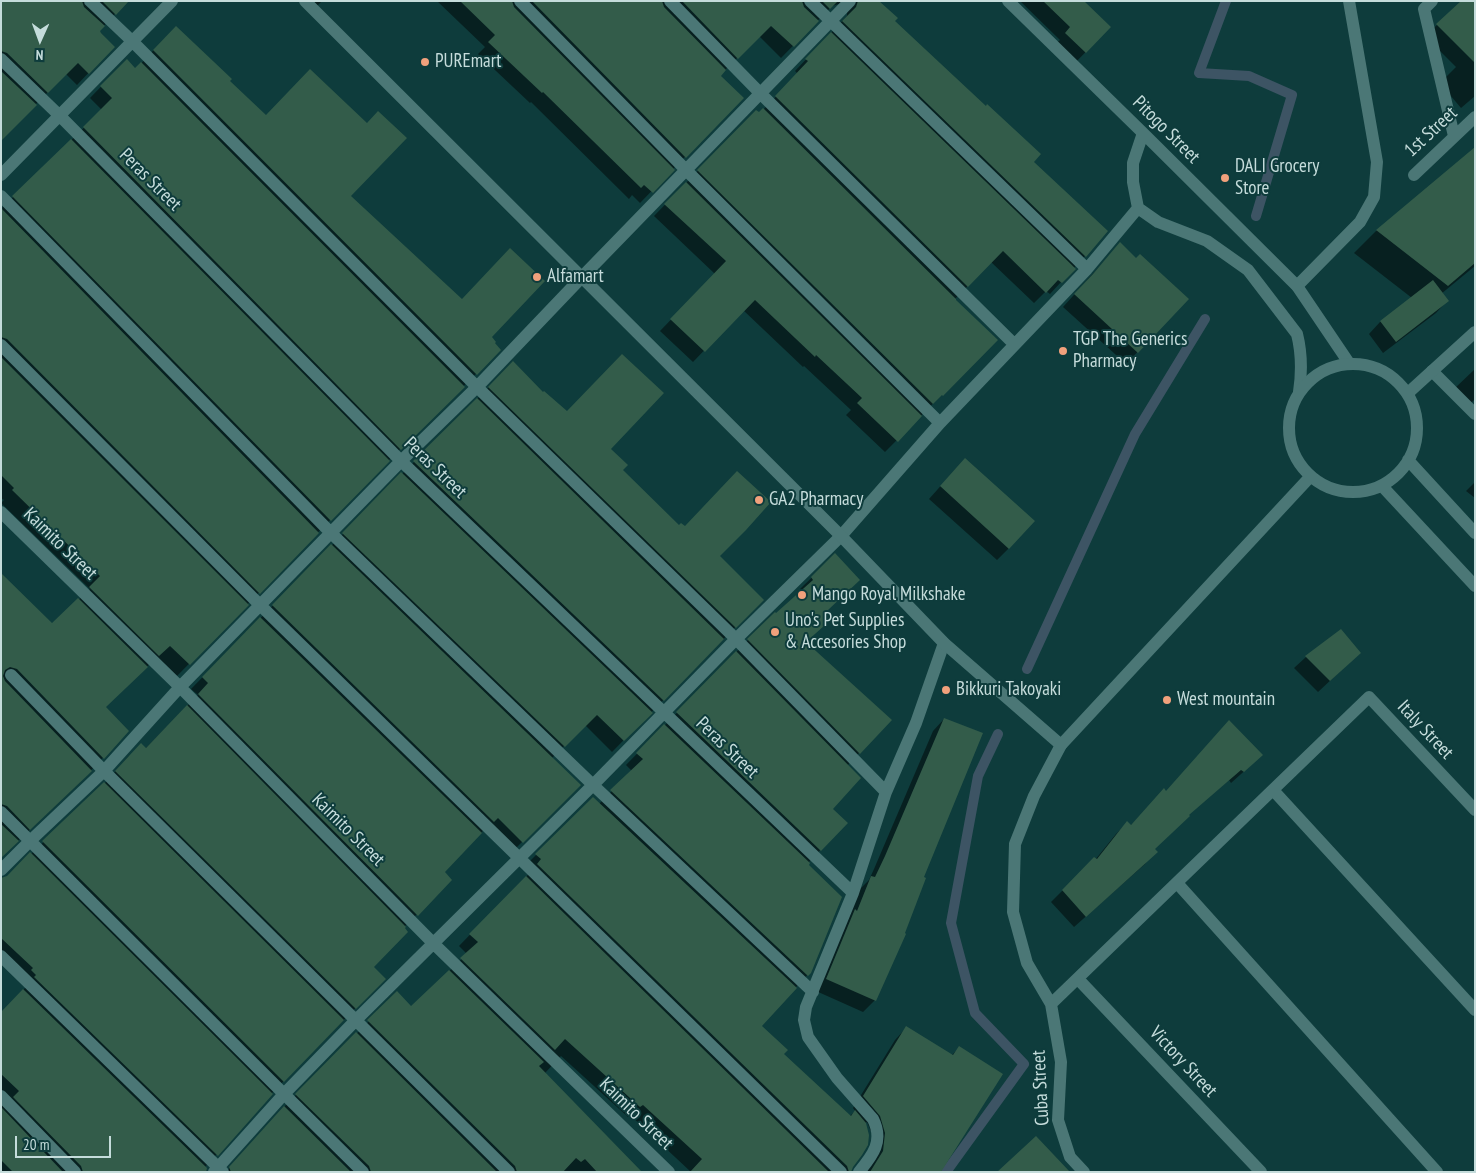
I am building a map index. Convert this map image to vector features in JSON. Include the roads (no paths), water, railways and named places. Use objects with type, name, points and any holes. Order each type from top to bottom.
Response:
[{"type":"street","points":[[90,1],[477,388],[736,639],[886,792]]},
{"type":"street","points":[[1,175],[172,1]]},
{"type":"street","points":[[305,1],[841,536],[944,643],[1061,745]]},
{"type":"street","points":[[520,1],[686,170],[940,423]]},
{"type":"street","points":[[670,1],[761,94],[1014,344]]},
{"type":"street","points":[[810,1],[1087,269]]},
{"type":"street","points":[[1,870],[104,770],[180,687],[401,461],[477,388],[850,1]]},
{"type":"street","name":"Pitogo Street","points":[[1008,1],[1296,286],[1349,364]]},
{"type":"street","points":[[1296,286],[1360,222],[1374,197],[1377,162],[1349,1]]},
{"type":"street","points":[[1428,5],[1454,136]]},
{"type":"street","name":"Peras Street","points":[[1,59],[60,116],[401,461],[853,893]]},
{"type":"street","name":"1st Street","points":[[1414,175],[1475,118]]},
{"type":"street","points":[[1143,133],[1133,163],[1133,182],[1138,208],[1158,222],[1207,240],[1248,270],[1297,334],[1302,374],[1299,392],[1290,412],[1289,438],[1296,459],[1310,477],[1330,489],[1360,493],[1382,486],[1404,468],[1417,440],[1417,417],[1408,393],[1392,377],[1371,366],[1349,364],[1325,370],[1299,392]]},
{"type":"street","points":[[1,196],[331,533],[593,785],[813,992]]},
{"type":"street","points":[[1,956],[219,1170],[284,1094],[356,1020],[841,536],[940,423],[1087,269],[1138,208]]},
{"type":"street","points":[[1408,393],[1475,332]]},
{"type":"street","points":[[1,345],[260,605],[840,1172]]},
{"type":"street","points":[[1432,371],[1475,414]]},
{"type":"street","points":[[1408,460],[1475,533]]},
{"type":"street","name":"Cuba Street","points":[[1084,1172],[1070,1157],[1058,1120],[1061,1062],[1051,1004],[1027,963],[1013,912],[1015,844],[1034,796],[1061,745],[1310,477]]},
{"type":"street","points":[[1382,486],[1475,586]]},
{"type":"street","name":"Kaimito Street","points":[[1,512],[180,687],[434,944],[669,1172]]},
{"type":"street","points":[[859,1172],[878,1143],[877,1126],[874,1119],[837,1078],[808,1037],[804,1020],[806,1007],[853,893],[886,792],[916,723],[944,643]]},
{"type":"street","points":[[11,675],[104,770],[509,1172]]},
{"type":"street","name":"Italy Street","points":[[1273,790],[1368,697],[1475,810]]},
{"type":"street","points":[[1051,1004],[1273,790],[1475,1010]]},
{"type":"street","points":[[1,812],[364,1172]]},
{"type":"street","points":[[1177,883],[1437,1172]]},
{"type":"street","name":"Victory Street","points":[[1078,978],[1261,1172]]},
{"type":"street","points":[[1,1096],[75,1172]]},
{"type":"waterway","points":[[1226,1],[1199,73],[1249,76],[1292,95],[1256,216]]},
{"type":"waterway","points":[[1027,669],[1135,434],[1205,319]]},
{"type":"waterway","points":[[946,1172],[1024,1064],[975,1013],[951,923],[978,776],[998,734]]},
{"type":"place","name":"PUREmart","points":[[425,62]]},
{"type":"place","name":"DALI Grocery Store","points":[[1225,178]]},
{"type":"place","name":"Alfamart","points":[[537,277]]},
{"type":"place","name":"TGP The Generics Pharmacy","points":[[1063,351]]},
{"type":"place","name":"GA2 Pharmacy","points":[[759,500]]},
{"type":"place","name":"Mango Royal Milkshake","points":[[802,595]]},
{"type":"place","name":"Uno's Pet Supplies & Accesories Shop","points":[[775,632]]},
{"type":"place","name":"Bikkuri Takoyaki","points":[[946,690]]},
{"type":"place","name":"West mountain","points":[[1167,700]]}]
